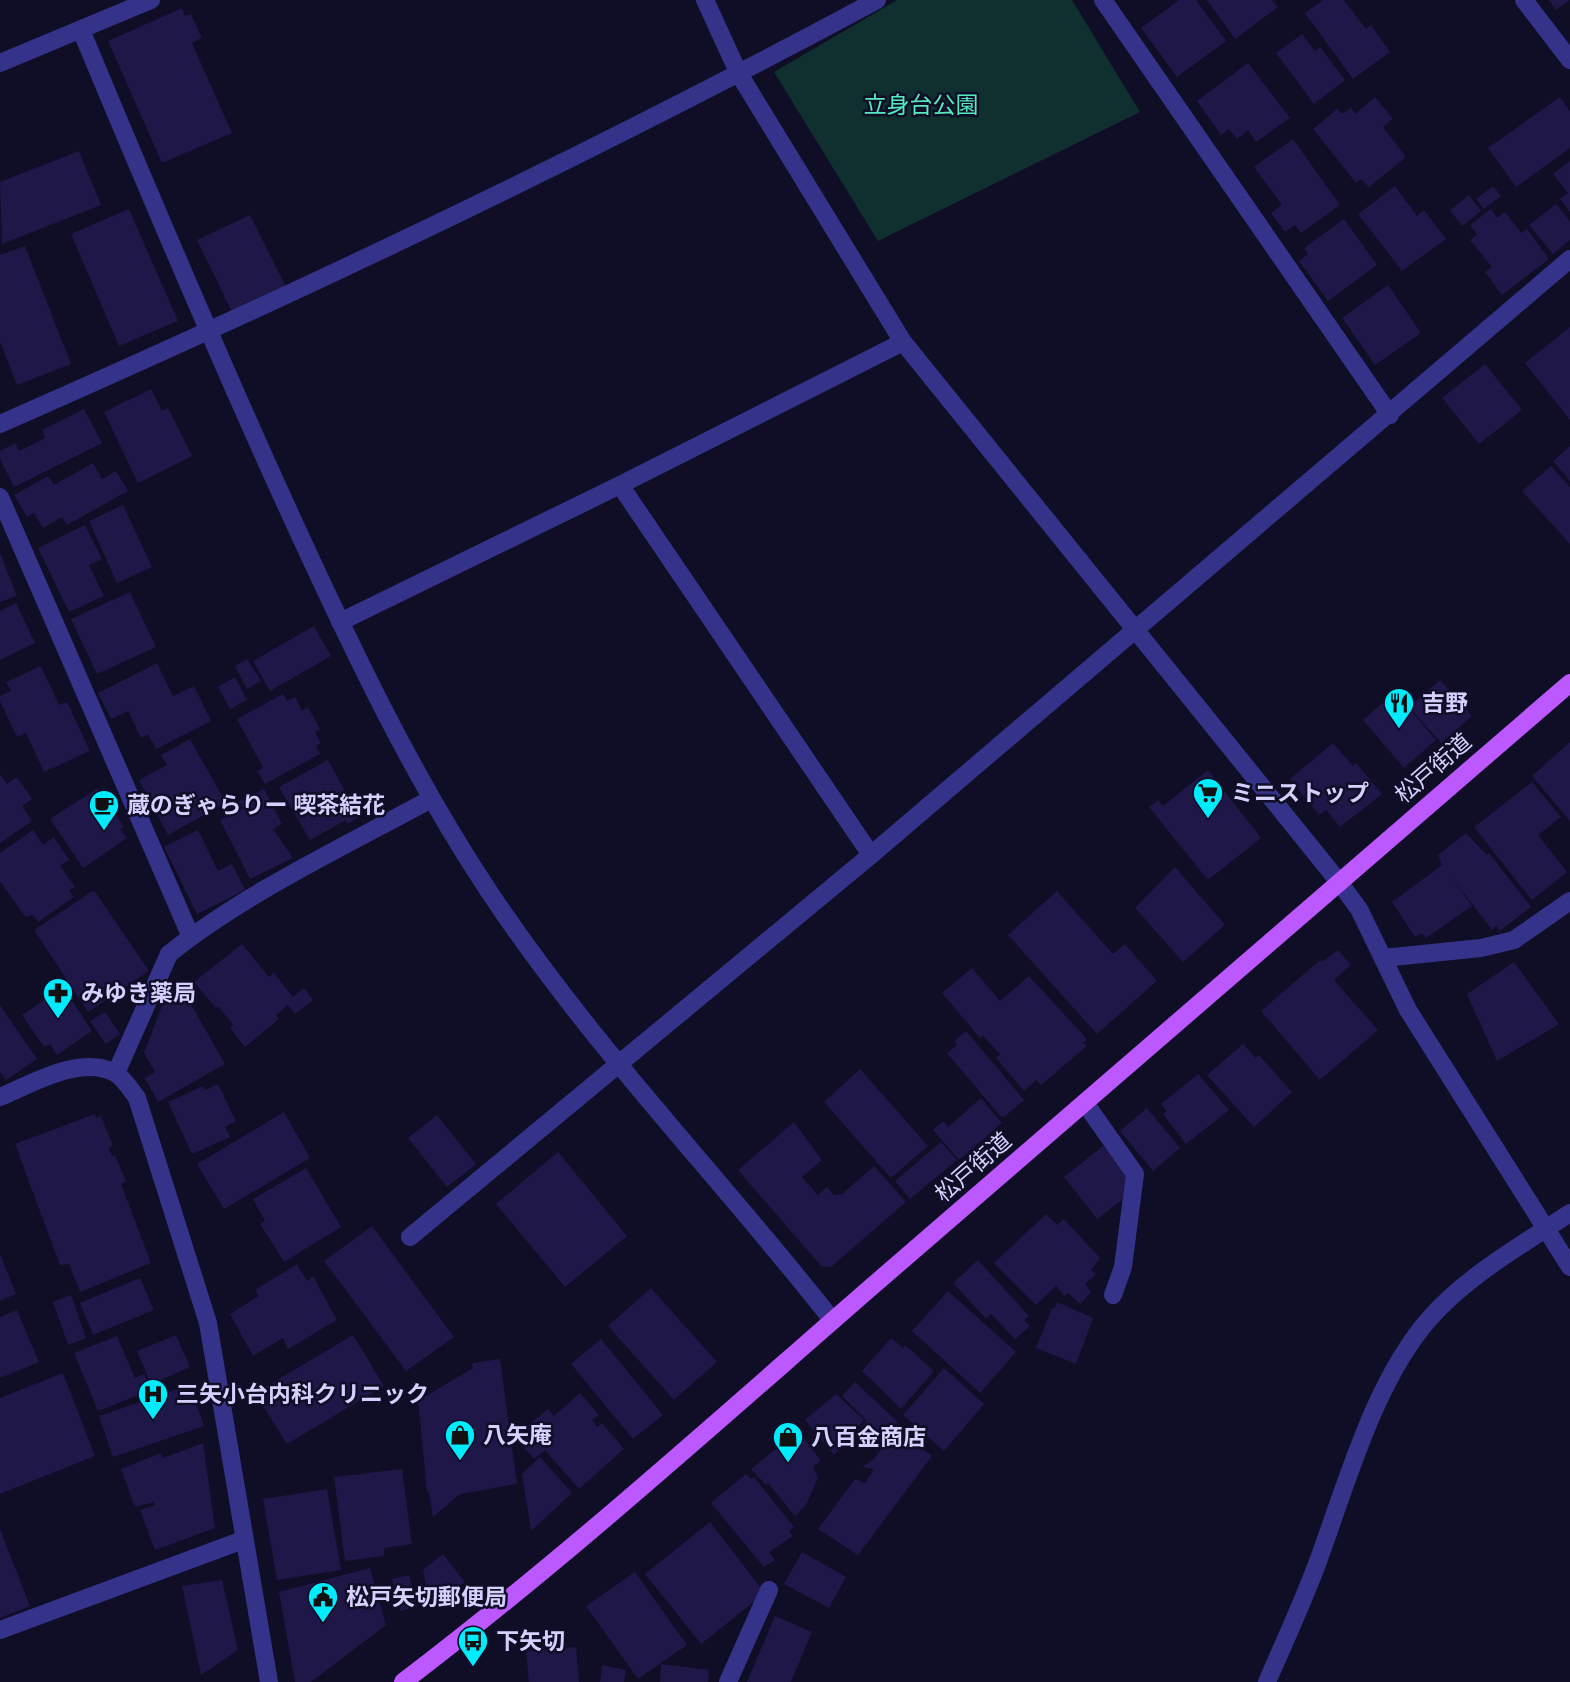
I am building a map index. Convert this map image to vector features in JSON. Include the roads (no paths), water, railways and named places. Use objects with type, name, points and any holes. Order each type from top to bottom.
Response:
[{"type":"main road","name":"松戸街道","points":[[403,1682],[498,1610],[611,1516],[1570,683]]},
{"type":"street","points":[[0,62],[151,0]]},
{"type":"street","points":[[705,0],[739,74],[903,342],[1359,909],[1408,1010],[1570,1267]]},
{"type":"street","points":[[0,424],[207,333],[739,74],[877,0]]},
{"type":"street","points":[[1103,0],[1390,415]]},
{"type":"street","points":[[1524,0],[1570,60]]},
{"type":"street","points":[[81,30],[207,333],[340,622],[431,799],[489,892],[618,1067],[833,1321]]},
{"type":"street","points":[[410,1237],[871,855],[1132,629],[1390,415],[1570,259]]},
{"type":"street","points":[[340,622],[621,485],[903,342]]},
{"type":"street","points":[[621,485],[871,855]]},
{"type":"street","points":[[0,497],[191,937]]},
{"type":"street","points":[[117,1073],[169,954],[191,937],[308,866],[431,799]]},
{"type":"street","points":[[1383,958],[1481,948],[1514,940],[1570,901]]},
{"type":"street","points":[[0,1097],[66,1071],[92,1067],[117,1073],[137,1098],[208,1323],[269,1682]]},
{"type":"street","points":[[1085,1103],[1135,1174],[1123,1267],[1113,1295]]},
{"type":"street","points":[[1267,1682],[1316,1567],[1362,1441],[1399,1358],[1430,1318],[1453,1296],[1506,1254],[1570,1213]]},
{"type":"street","points":[[0,1630],[243,1540]]},
{"type":"street","points":[[728,1682],[769,1590]]},
{"type":"place","name":"吉野","points":[[1399,730]]},
{"type":"place","name":"ミニストップ","points":[[1208,820]]},
{"type":"place","name":"蔵のぎゃらりー 喫茶結花","points":[[104,832]]},
{"type":"place","name":"みゆき薬局","points":[[58,1020]]},
{"type":"place","name":"三矢小台内科クリニック","points":[[153,1421]]},
{"type":"place","name":"八矢庵","points":[[460,1462]]},
{"type":"place","name":"八百金商店","points":[[788,1464]]},
{"type":"place","name":"松戸矢切郵便局","points":[[323,1624]]},
{"type":"place","name":"下矢切","points":[[473,1668]]},
{"type":"park label","name":"立身台公園","points":[[921,105]]}]
